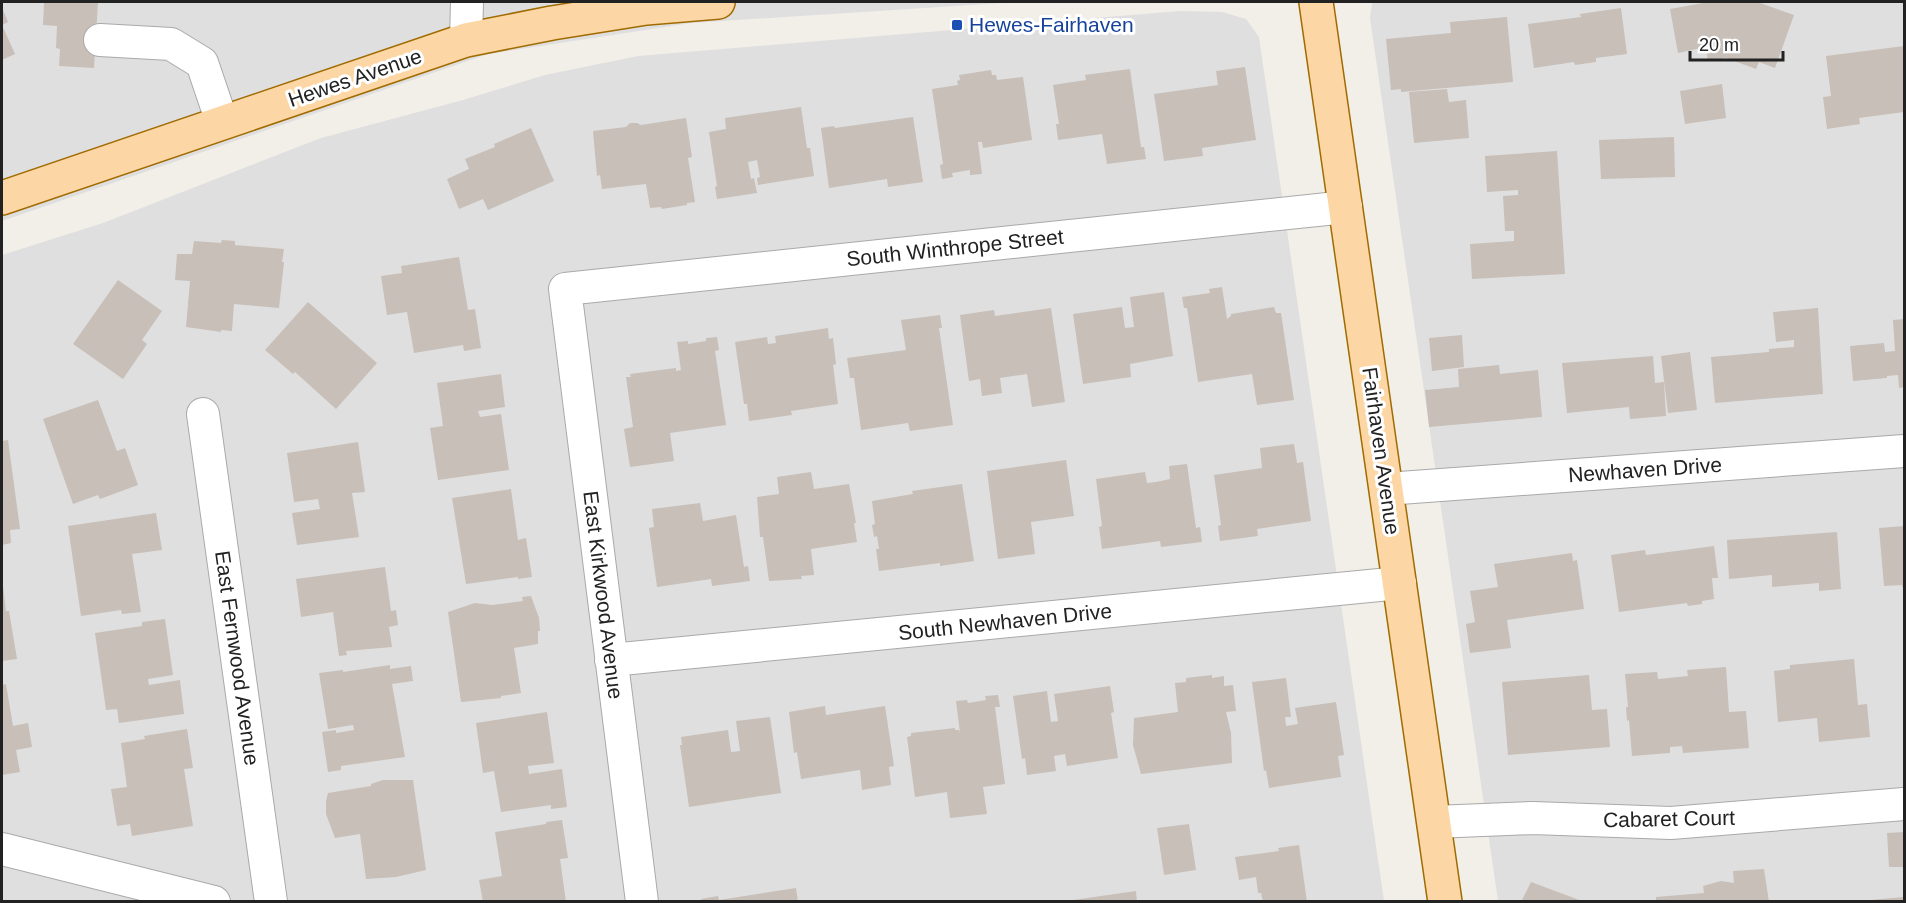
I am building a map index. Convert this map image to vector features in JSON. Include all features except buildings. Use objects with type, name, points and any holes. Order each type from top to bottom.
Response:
[{"type":"main road","name":"Hewes Avenue","points":[[2,198],[466,40],[646,8],[718,2]]},
{"type":"main road","name":"Fairhaven Avenue","points":[[1316,2],[1445,902]]},
{"type":"street","points":[[466,40],[467,2]]},
{"type":"street","points":[[100,40],[171,44],[202,63],[222,122]]},
{"type":"street","name":"South Winthrope Street","points":[[565,289],[1346,207]]},
{"type":"street","name":"East Kirkwood Avenue","points":[[565,289],[642,902]]},
{"type":"street","name":"East Fernwood Avenue","points":[[203,414],[271,902]]},
{"type":"street","name":"Newhaven Drive","points":[[1386,489],[1905,452]]},
{"type":"street","name":"South Newhaven Drive","points":[[611,660],[1400,583]]},
{"type":"street","name":"Cabaret Court","points":[[1434,822],[1533,818],[1671,823],[1905,804]]},
{"type":"street","points":[[2,849],[214,902]]},
{"type":"shaded area","points":[[2,2],[1018,2],[691,23],[488,54],[2,221]]},
{"type":"shaded area","points":[[1372,2],[1904,2],[1904,901],[1498,901],[1370,18]]},
{"type":"shaded area","points":[[1180,11],[1222,12],[1246,19],[1259,37],[1384,901],[2,901],[2,255],[103,223],[321,138],[463,100],[545,75],[638,56]]},
{"type":"place","name":"Hewes-Fairhaven","points":[[957,25]]}]
